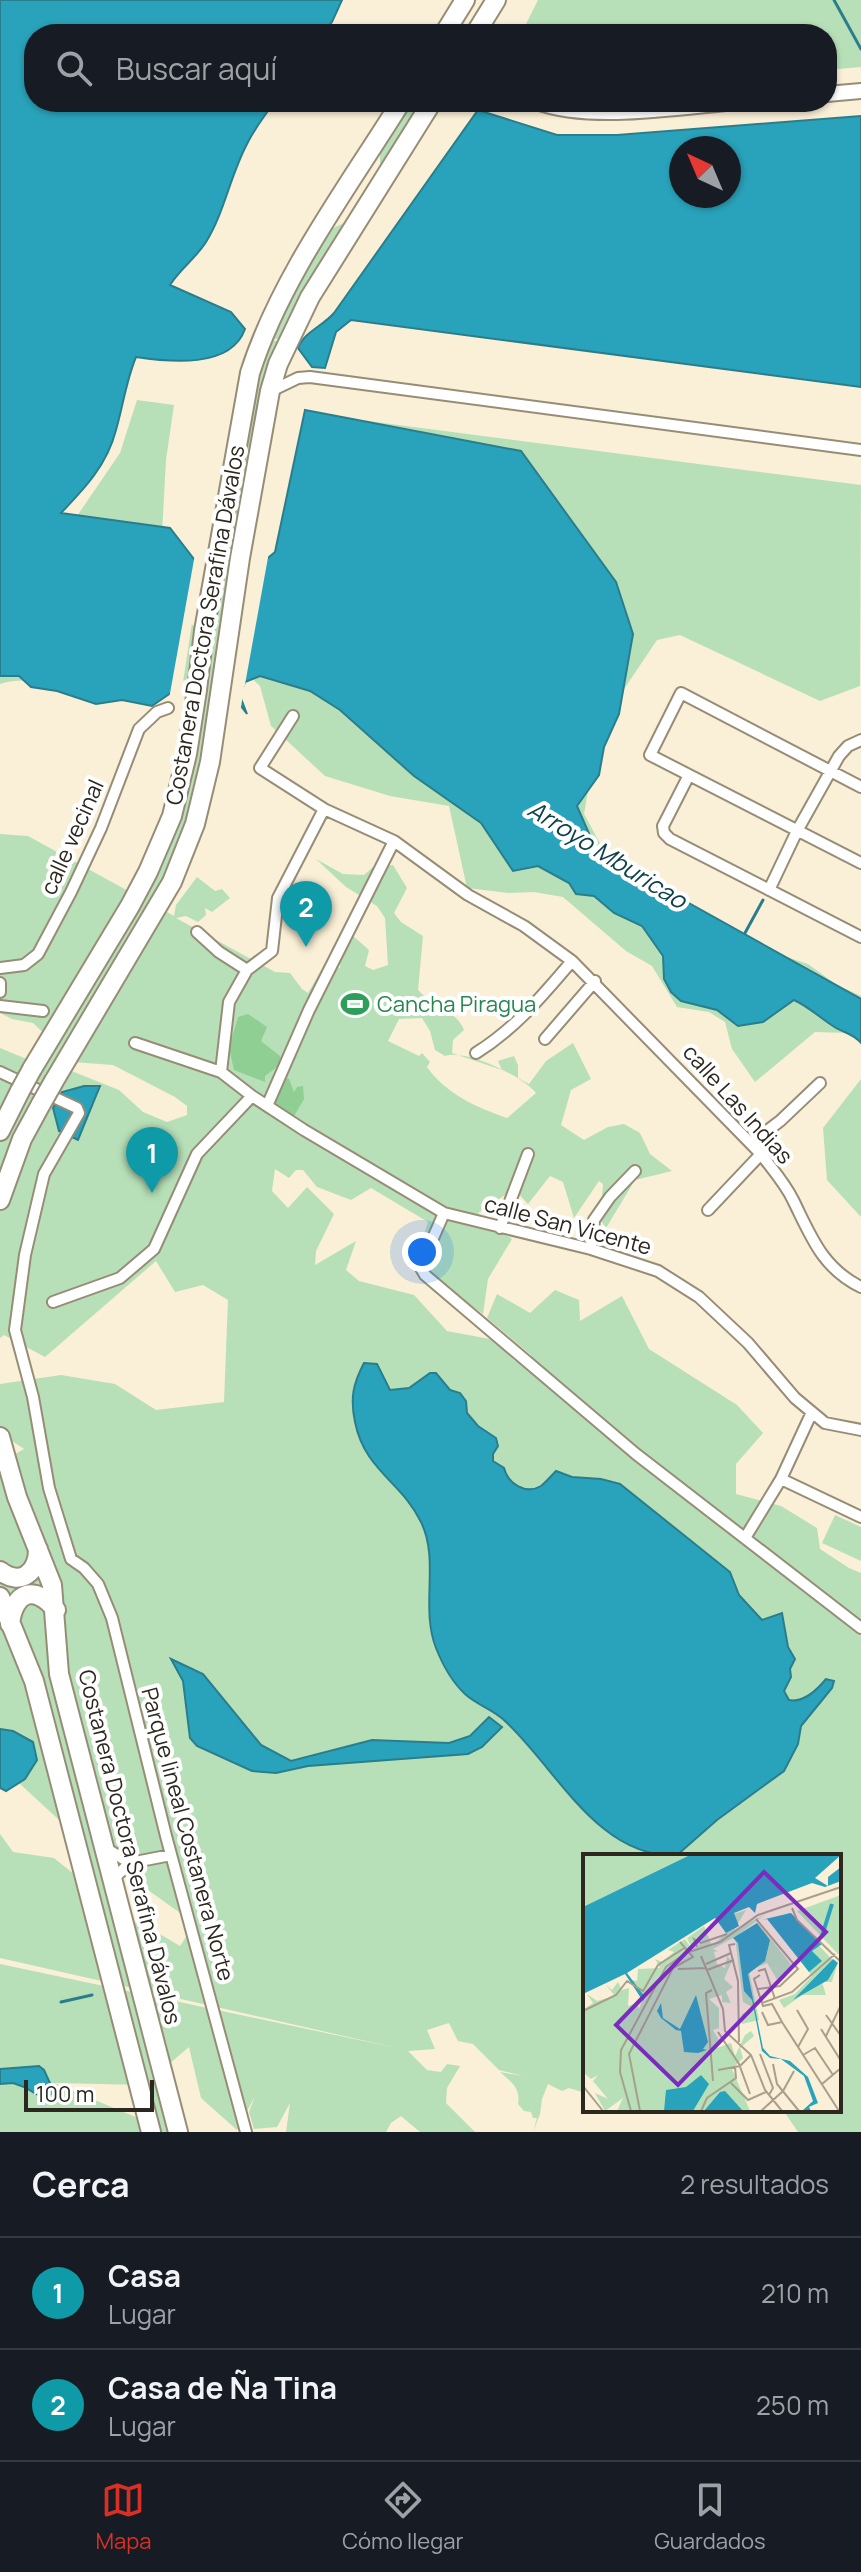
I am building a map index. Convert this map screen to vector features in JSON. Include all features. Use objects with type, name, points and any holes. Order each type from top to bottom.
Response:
[{"type":"highway","points":[[450,24],[465,0]]},
{"type":"highway","points":[[481,24],[496,0]]},
{"type":"highway","name":"Costanera Doctora Serafina Dávalos","points":[[0,1131],[32,1069],[148,872],[172,816],[187,754],[204,631],[256,354],[289,283],[395,112]]},
{"type":"highway","name":"Costanera Doctora Serafina Dávalos","points":[[0,1200],[22,1139],[172,882],[195,824],[210,762],[240,558],[270,391],[278,364],[294,328],[350,231],[426,112]]},
{"type":"highway","name":"Costanera Doctora Serafina Dávalos","points":[[0,1437],[17,1497],[52,1585],[59,1674],[107,1849],[178,2132]]},
{"type":"highway","points":[[0,1571],[16,1578],[26,1576],[36,1566],[38,1549]]},
{"type":"highway","points":[[10,1624],[17,1602],[30,1593],[40,1595],[56,1610]]},
{"type":"highway","points":[[0,1597],[34,1681],[151,2132]]},
{"type":"main road","points":[[837,93],[861,91]]},
{"type":"street","points":[[270,391],[298,378],[310,377],[861,450]]},
{"type":"street","points":[[861,787],[681,693],[650,755],[861,863]]},
{"type":"street","name":"calle vecinal","points":[[0,968],[24,965],[38,954],[101,828],[139,729],[157,712],[168,708]]},
{"type":"street","name":"calle Las Indias","points":[[293,716],[260,768],[324,809],[394,841],[468,895],[524,926],[572,961],[595,981],[761,1154],[782,1182],[818,1250],[837,1271],[861,1287]]},
{"type":"street","points":[[769,890],[797,831],[831,771],[848,746],[861,740]]},
{"type":"street","points":[[689,775],[663,826],[664,833],[670,839],[861,937]]},
{"type":"street","points":[[221,1072],[229,1002],[247,970],[272,951],[278,898],[324,809]]},
{"type":"street","points":[[267,1106],[309,1010],[394,841]]},
{"type":"street","points":[[197,932],[219,952],[247,970]]},
{"type":"street","points":[[476,1053],[503,1036],[525,1016],[572,961]]},
{"type":"street","points":[[545,1039],[595,981]]},
{"type":"street","points":[[0,983],[0,992]]},
{"type":"street","points":[[0,1006],[43,1011]]},
{"type":"street","name":"calle San Vicente","points":[[135,1043],[221,1072],[267,1106],[444,1213],[591,1249],[658,1271],[699,1297],[748,1343],[795,1398],[825,1423],[861,1430]]},
{"type":"street","name":"Parque lineal Costanera Norte","points":[[0,1072],[77,1108],[79,1113],[44,1174],[25,1255],[15,1330],[33,1397],[49,1488],[71,1559],[98,1584],[112,1618],[171,1855],[246,2132]]},
{"type":"street","points":[[751,1143],[780,1121],[820,1083]]},
{"type":"street","points":[[53,1302],[120,1278],[154,1249],[197,1154],[252,1096]]},
{"type":"street","points":[[500,1228],[528,1154]]},
{"type":"street","points":[[708,1210],[761,1154]]},
{"type":"street","points":[[591,1249],[594,1220],[610,1197],[635,1171]]},
{"type":"street","points":[[444,1213],[423,1261],[421,1268],[425,1275],[636,1454],[860,1624]]},
{"type":"street","points":[[745,1538],[781,1479],[812,1412]]},
{"type":"street","points":[[781,1479],[861,1517]]},
{"type":"street","points":[[107,1849],[130,1863]]},
{"type":"street","points":[[113,1879],[130,1863],[171,1855]]},
{"type":"green space","points":[[538,0],[861,0],[861,67],[837,69],[837,24],[526,24]]},
{"type":"green space","points":[[401,112],[420,112],[283,340],[269,338],[281,309],[329,230],[346,222],[380,166],[380,147]]},
{"type":"green space","points":[[268,339],[282,342],[227,625],[211,622],[239,449]]},
{"type":"green space","points":[[137,400],[174,405],[166,460],[162,534],[187,623],[210,631],[212,623],[227,626],[225,637],[250,646],[604,698],[584,814],[608,858],[771,952],[808,964],[837,985],[861,996],[861,1041],[851,1033],[815,1032],[755,1082],[732,1049],[725,1022],[709,1012],[677,1007],[652,966],[626,951],[563,897],[467,888],[449,806],[390,796],[325,776],[271,726],[260,686],[246,673],[226,679],[192,816],[154,905],[174,916],[176,905],[197,877],[215,891],[222,889],[230,898],[212,912],[205,908],[206,915],[198,922],[186,916],[176,918],[275,972],[290,973],[308,993],[326,962],[340,968],[345,929],[369,950],[365,966],[373,970],[388,965],[385,918],[377,906],[346,887],[316,859],[343,874],[364,875],[373,867],[393,865],[407,888],[394,913],[401,922],[423,936],[418,990],[456,1018],[464,1030],[453,1040],[452,1053],[458,1055],[445,1056],[435,1050],[430,1031],[422,1018],[399,1019],[388,1041],[419,1056],[422,1053],[430,1062],[427,1067],[452,1092],[507,1118],[536,1093],[520,1079],[529,1084],[546,1061],[573,1043],[591,1079],[571,1090],[561,1125],[584,1140],[608,1127],[624,1124],[640,1133],[650,1154],[672,1171],[635,1180],[606,1228],[600,1219],[603,1184],[599,1181],[574,1218],[563,1182],[550,1176],[528,1204],[514,1189],[478,1213],[512,1239],[488,1279],[483,1314],[451,1291],[426,1282],[416,1259],[428,1222],[371,1188],[351,1200],[317,1187],[303,1170],[296,1170],[289,1178],[275,1169],[272,1191],[288,1208],[307,1187],[334,1214],[316,1251],[315,1265],[356,1241],[346,1270],[359,1281],[414,1295],[447,1331],[495,1340],[515,1361],[532,1356],[487,1318],[497,1294],[530,1313],[555,1290],[579,1300],[580,1321],[622,1296],[649,1349],[737,1405],[763,1433],[736,1464],[736,1494],[781,1506],[817,1528],[820,1549],[861,1573],[861,2132],[798,2132],[784,2112],[841,2112],[841,1854],[583,1854],[583,2092],[569,2088],[562,2091],[548,2084],[533,2132],[537,2118],[518,2104],[517,2089],[500,2072],[523,2076],[499,2070],[473,2044],[458,2041],[449,2023],[427,2030],[435,2049],[408,2051],[427,2070],[441,2072],[447,2064],[460,2066],[447,2088],[446,2103],[475,2132],[420,2132],[401,2116],[391,2123],[386,2132],[286,2132],[290,2103],[277,2127],[254,2129],[249,2112],[255,2096],[237,2130],[201,2098],[189,2047],[156,2075],[171,2132],[0,2132],[0,1964],[397,2048],[0,1958],[0,1834],[13,1852],[54,1858],[80,1879],[82,1841],[20,1784],[0,1781],[0,1463],[24,1449],[0,1433],[0,1384],[61,1375],[115,1384],[156,1410],[224,1402],[228,1300],[203,1285],[175,1292],[156,1261],[45,1357],[4,1335],[0,1338],[0,1048],[36,1063],[52,1041],[33,1023],[0,1013],[0,834],[28,836],[141,898],[153,876],[198,677],[153,686],[102,690],[74,689],[29,681],[0,684],[2,626],[120,453]],"holes":[[[73,1062],[113,1065],[187,1106],[187,1115],[167,1122],[143,1112],[119,1090],[59,1066]],[[103,1858],[183,1915],[188,1934],[180,1946],[148,1927],[116,1916]],[[54,2083],[145,2085],[138,2118]]]},
{"type":"green space","points":[[314,414],[861,485],[860,686],[820,701],[680,635],[657,640],[618,698]]},
{"type":"green space","points":[[248,1014],[267,1027],[261,1041],[280,1056],[281,1064],[265,1076],[265,1082],[234,1070],[229,1048],[238,1017]]},
{"type":"green space","points":[[514,1056],[518,1078],[502,1070],[498,1061]]},
{"type":"green space","points":[[283,1077],[289,1079],[294,1092],[297,1087],[303,1086],[304,1099],[293,1118],[273,1106]]},
{"type":"green space","points":[[861,1079],[861,1217],[827,1180],[823,1128]]},
{"type":"green space","points":[[835,1515],[861,1527],[861,1561],[822,1543]]},
{"type":"water","points":[[0,0],[342,0],[330,24],[24,24],[24,112],[267,112],[247,144],[206,242],[170,285],[231,312],[245,329],[238,342],[213,357],[181,361],[136,357],[107,454],[87,485],[61,513],[170,528],[197,563],[178,688],[152,706],[122,700],[96,704],[57,691],[31,687],[19,676],[0,676]]},
{"type":"water","points":[[477,112],[557,135],[617,135],[861,116],[861,387],[351,320],[336,332],[325,368],[312,367],[298,348],[334,313]]},
{"type":"water","points":[[305,410],[521,451],[616,582],[633,634],[619,714],[604,747],[599,775],[577,806],[594,845],[617,863],[861,999],[861,1043],[794,1000],[763,1022],[738,1026],[717,1010],[681,1001],[671,992],[664,979],[663,956],[642,926],[614,913],[594,896],[576,894],[569,883],[538,866],[513,871],[481,823],[414,776],[340,710],[310,691],[260,676],[245,682],[240,696],[247,714],[234,697],[252,571],[275,552]]},
{"type":"water","points":[[84,1086],[100,1086],[78,1140],[59,1131],[53,1108],[62,1092]]},
{"type":"water","points":[[364,1363],[377,1364],[390,1390],[409,1388],[430,1373],[436,1373],[450,1390],[460,1393],[466,1401],[467,1413],[478,1426],[496,1438],[498,1446],[493,1461],[504,1468],[509,1479],[518,1486],[529,1489],[541,1486],[556,1471],[572,1477],[620,1484],[730,1572],[739,1595],[762,1620],[782,1613],[788,1647],[795,1659],[784,1691],[789,1700],[805,1698],[826,1679],[834,1681],[832,1688],[801,1726],[798,1744],[784,1771],[717,1820],[678,1854],[648,1852],[623,1842],[600,1826],[505,1721],[460,1689],[441,1660],[430,1616],[430,1568],[426,1537],[413,1508],[375,1464],[360,1439],[353,1406],[357,1378]]},
{"type":"water","points":[[171,1659],[203,1674],[261,1745],[291,1761],[372,1740],[449,1743],[470,1736],[489,1717],[502,1727],[482,1747],[468,1754],[308,1766],[276,1773],[252,1771],[197,1746],[190,1738],[183,1681]]},
{"type":"water","points":[[0,1729],[13,1731],[33,1742],[37,1760],[25,1779],[6,1791],[0,1788]]},
{"type":"water","points":[[39,2066],[54,2092],[45,2099],[13,2083],[0,2084],[0,2069]]},
{"type":"pier","points":[[269,552],[240,712],[230,697],[248,570]]},
{"type":"pier","points":[[195,554],[201,563],[182,689],[169,699]]},
{"type":"waterway","points":[[834,0],[861,49]]},
{"type":"waterway","points":[[745,933],[763,900]]},
{"type":"waterway","points":[[61,2002],[92,1995]]},
{"type":"place","name":"Casa de Ña Tina","points":[[306,947]]},
{"type":"place","name":"Cancha Piragua","points":[[355,1004]]},
{"type":"place","name":"Casa","points":[[152,1193]]},
{"type":"water label","name":"Arroyo Mburicao","points":[[607,855]]}]
